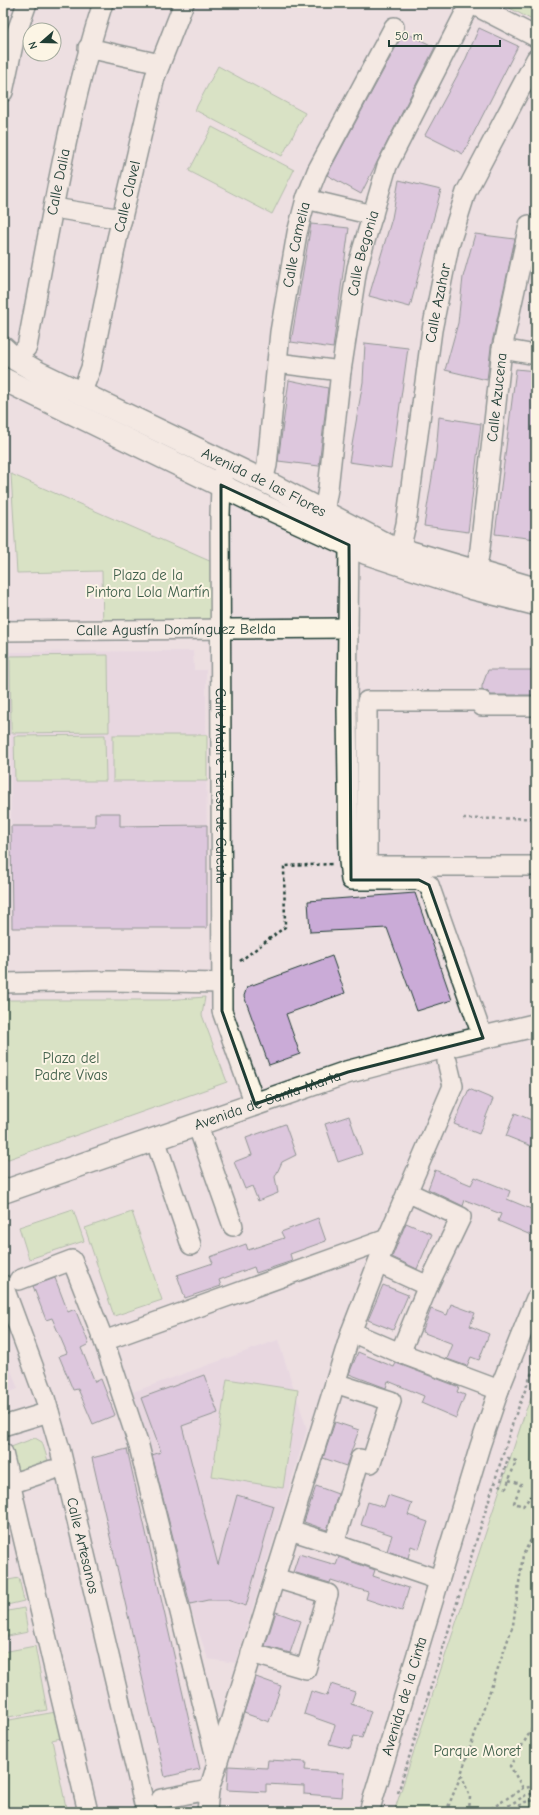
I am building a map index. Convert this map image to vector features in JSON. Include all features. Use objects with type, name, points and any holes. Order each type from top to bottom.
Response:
[{"type":"main road","name":"Avenida de las Flores","points":[[9,353],[39,373],[324,512],[400,557],[472,588],[536,604]]},
{"type":"main road","name":"Avenida de las Flores","points":[[3,379],[221,485],[366,553],[400,557],[476,572],[536,589]]},
{"type":"main road","name":"Avenida de Santa Marta","points":[[3,1192],[348,1072],[439,1048],[536,1025]]},
{"type":"street","points":[[3,92],[14,40],[27,3]]},
{"type":"street","name":"Calle Dalia","points":[[9,353],[27,347],[67,137],[88,48],[103,3]]},
{"type":"street","name":"Calle Clavel","points":[[81,394],[91,368],[122,219],[155,77],[184,3]]},
{"type":"street","points":[[468,8],[536,37]]},
{"type":"street","name":"Calle Begonia","points":[[324,512],[328,489],[341,371],[357,268],[388,166],[468,8]]},
{"type":"street","name":"Calle Camelia","points":[[263,481],[267,465],[280,332],[297,233],[306,199],[317,171],[394,27]]},
{"type":"street","points":[[88,48],[160,64]]},
{"type":"street","name":"Calle Azahar","points":[[400,557],[406,524],[432,330],[449,246],[466,192],[536,59]]},
{"type":"street","points":[[306,199],[373,215]]},
{"type":"street","points":[[54,208],[122,219]]},
{"type":"street","name":"Calle Azucena","points":[[476,572],[480,549],[502,349],[532,226]]},
{"type":"street","points":[[502,349],[536,355]]},
{"type":"street","points":[[277,363],[341,371]]},
{"type":"street","name":"Calle Madre Teresa de Calcuta","points":[[224,463],[221,485],[220,630],[222,1011],[255,1104]]},
{"type":"street","points":[[348,545],[349,861],[351,880],[419,880],[428,885],[483,1038]]},
{"type":"street","name":"Calle Agustín Domínguez Belda","points":[[3,631],[348,628]]},
{"type":"street","points":[[536,706],[482,706],[482,701],[367,701],[367,866],[536,866]]},
{"type":"street","points":[[3,983],[109,981],[221,983]]},
{"type":"street","points":[[208,1812],[209,1790],[351,1332],[387,1239],[453,1086],[447,1061]]},
{"type":"street","points":[[197,1124],[233,1226]]},
{"type":"street","points":[[155,1139],[191,1244]]},
{"type":"street","points":[[400,1353],[428,1286],[461,1217],[407,1192]]},
{"type":"street","points":[[104,1341],[387,1239]]},
{"type":"street","points":[[11,1282],[72,1260],[104,1341],[139,1446],[217,1764]]},
{"type":"street","points":[[378,1263],[428,1286]]},
{"type":"street","name":"Calle Artesanos","points":[[11,1282],[60,1449],[143,1812]]},
{"type":"street","name":"Avenida de la Cinta","points":[[372,1809],[480,1446],[499,1390],[536,1298]]},
{"type":"street","points":[[351,1332],[400,1353],[499,1390]]},
{"type":"street","points":[[334,1544],[360,1459],[371,1463],[391,1401],[335,1383]]},
{"type":"street","points":[[3,1426],[49,1412]]},
{"type":"street","points":[[3,1453],[7,1483],[88,1812]]},
{"type":"street","points":[[7,1483],[13,1483],[52,1470]]},
{"type":"street","points":[[290,1530],[439,1580]]},
{"type":"street","points":[[251,1653],[306,1669],[328,1594],[275,1578]]},
{"type":"street","points":[[161,1799],[209,1790]]},
{"type":"path","points":[[463,819],[536,818]]},
{"type":"path","points":[[240,961],[285,927],[284,866],[334,864]]},
{"type":"path","points":[[398,1793],[514,1419],[536,1362]]},
{"type":"path","points":[[494,1482],[500,1485],[506,1488],[516,1461],[508,1458],[500,1485]]},
{"type":"path","points":[[509,1480],[521,1484],[514,1503],[523,1506],[536,1490]]},
{"type":"path","points":[[446,1812],[461,1774],[513,1626],[523,1556],[536,1530]]},
{"type":"path","points":[[523,1788],[510,1766],[536,1722]]},
{"type":"path","points":[[461,1774],[470,1797],[469,1812]]},
{"type":"path","points":[[486,1812],[523,1788],[536,1786]]},
{"type":"path","points":[[498,1812],[526,1795],[536,1793]]},
{"type":"path","points":[[509,1812],[525,1802],[536,1800]]},
{"type":"highlighted area","points":[[221,485],[349,545],[351,880],[419,880],[429,885],[483,1038],[348,1072],[255,1104],[222,1011]]},
{"type":"shaded area","points":[[193,651],[194,670],[206,670],[207,928],[12,928],[10,652]]},
{"type":"shaded area","points":[[278,1340],[307,1429],[236,1663],[208,1659],[190,1607],[133,1392]]},
{"type":"shaded area","points":[[3,1349],[18,1389],[3,1394]]},
{"type":"green space","points":[[500,3],[536,3],[536,22]]},
{"type":"green space","points":[[218,66],[305,113],[282,156],[195,110]]},
{"type":"green space","points":[[212,127],[294,170],[272,214],[189,171]]},
{"type":"green space","name":"Plaza de la Pintora Lola Martín","points":[[11,474],[221,566],[220,630],[103,630],[102,571],[17,573]]},
{"type":"green space","points":[[108,655],[109,732],[11,733],[10,656]]},
{"type":"green space","points":[[105,735],[106,781],[15,781],[14,736]]},
{"type":"green space","points":[[113,735],[207,735],[207,781],[113,781]]},
{"type":"green space","name":"Plaza del Padre Vivas","points":[[205,997],[202,1015],[227,1082],[3,1161],[3,1000],[167,1000]]},
{"type":"green space","points":[[73,1209],[84,1241],[29,1259],[19,1227]]},
{"type":"green space","points":[[132,1212],[162,1300],[114,1316],[85,1228]]},
{"type":"green space","points":[[227,1379],[298,1390],[283,1488],[212,1476]]},
{"type":"green space","name":"Parque Moret","points":[[536,1387],[536,1812],[394,1812],[526,1410]]},
{"type":"green space","points":[[35,1438],[42,1442],[49,1464],[17,1476],[9,1452],[11,1447]]},
{"type":"green space","points":[[19,1578],[24,1601],[3,1606],[3,1581]]},
{"type":"green space","points":[[24,1608],[28,1632],[3,1637],[3,1612]]},
{"type":"green space","points":[[35,1646],[47,1710],[3,1718],[3,1652]]},
{"type":"green space","points":[[62,1711],[69,1736],[52,1740],[67,1812],[3,1812],[3,1721]]},
{"type":"building","points":[[479,28],[518,46],[463,154],[425,135],[464,63]]},
{"type":"building","points":[[404,32],[435,47],[361,194],[327,175]]},
{"type":"building","points":[[399,180],[441,190],[410,307],[369,296],[392,218]]},
{"type":"building","points":[[311,224],[349,228],[333,348],[291,342]]},
{"type":"building","points":[[475,234],[515,239],[491,347],[487,380],[445,370],[458,323],[463,277]]},
{"type":"building","points":[[365,343],[408,348],[391,468],[349,462],[363,382]]},
{"type":"building","points":[[516,369],[536,371],[536,539],[495,534]]},
{"type":"building","points":[[289,380],[328,388],[319,466],[278,461]]},
{"type":"building","points":[[439,417],[481,424],[468,532],[424,526],[436,453]]},
{"type":"building","points":[[488,670],[536,670],[536,695],[491,695],[487,691],[482,690]]},
{"type":"building","points":[[95,813],[120,813],[120,826],[207,825],[207,928],[12,928],[11,826],[95,826]]},
{"type":"building","points":[[415,893],[452,1000],[417,1011],[387,928],[310,932],[308,901]]},
{"type":"building","points":[[332,956],[345,993],[286,1014],[300,1054],[269,1065],[244,996],[247,987]]},
{"type":"building","points":[[469,1089],[493,1099],[479,1134],[454,1124]]},
{"type":"building","points":[[515,1113],[536,1122],[536,1148],[506,1136]]},
{"type":"building","points":[[349,1116],[362,1154],[338,1162],[325,1124]]},
{"type":"building","points":[[285,1124],[296,1155],[282,1162],[275,1177],[278,1193],[258,1201],[252,1186],[245,1189],[234,1162],[252,1155],[246,1138]]},
{"type":"building","points":[[435,1170],[471,1185],[475,1177],[510,1191],[507,1199],[536,1211],[536,1229],[533,1236],[498,1221],[501,1214],[465,1200],[463,1206],[428,1189]]},
{"type":"building","points":[[318,1218],[326,1241],[290,1254],[292,1261],[256,1273],[254,1267],[219,1280],[221,1286],[185,1298],[177,1275],[213,1263],[210,1257],[246,1244],[248,1250],[284,1238],[281,1232]]},
{"type":"building","points":[[406,1223],[432,1234],[417,1269],[392,1257]]},
{"type":"building","points":[[55,1278],[68,1312],[75,1309],[89,1344],[81,1348],[95,1382],[101,1379],[115,1415],[93,1424],[78,1389],[73,1390],[59,1356],[67,1353],[52,1318],[46,1320],[33,1286]]},
{"type":"building","points":[[383,1285],[408,1295],[393,1330],[368,1320]]},
{"type":"building","points":[[451,1304],[475,1313],[470,1326],[489,1334],[479,1360],[471,1357],[467,1366],[447,1359],[453,1344],[422,1332],[431,1309],[447,1315]]},
{"type":"building","points":[[358,1352],[394,1367],[396,1363],[459,1387],[457,1392],[465,1395],[456,1418],[421,1403],[424,1396],[388,1381],[386,1388],[349,1374]]},
{"type":"building","points":[[204,1375],[218,1413],[182,1426],[218,1565],[237,1495],[274,1506],[246,1606],[227,1600],[208,1600],[190,1604],[152,1455],[161,1452],[141,1398]]},
{"type":"building","points":[[335,1422],[359,1430],[346,1466],[323,1458]]},
{"type":"building","points":[[127,1449],[200,1769],[165,1777],[92,1458]]},
{"type":"building","points":[[316,1486],[338,1494],[327,1530],[304,1522]]},
{"type":"building","points":[[388,1495],[412,1503],[408,1515],[428,1522],[419,1549],[411,1546],[408,1558],[387,1551],[392,1535],[361,1525],[368,1502],[384,1507]]},
{"type":"building","points":[[299,1554],[336,1565],[339,1557],[375,1570],[373,1576],[409,1588],[402,1611],[366,1599],[368,1592],[331,1580],[330,1583],[293,1572]]},
{"type":"building","points":[[276,1612],[301,1621],[290,1653],[265,1646]]},
{"type":"building","points":[[256,1677],[281,1686],[269,1722],[244,1713]]},
{"type":"building","points":[[331,1684],[355,1692],[351,1704],[371,1711],[362,1738],[354,1736],[350,1749],[329,1744],[335,1725],[304,1714],[311,1691],[327,1696]]},
{"type":"building","points":[[268,1760],[306,1762],[305,1770],[344,1773],[342,1797],[304,1794],[304,1786],[266,1784],[266,1792],[227,1790],[228,1766],[267,1768]]}]
